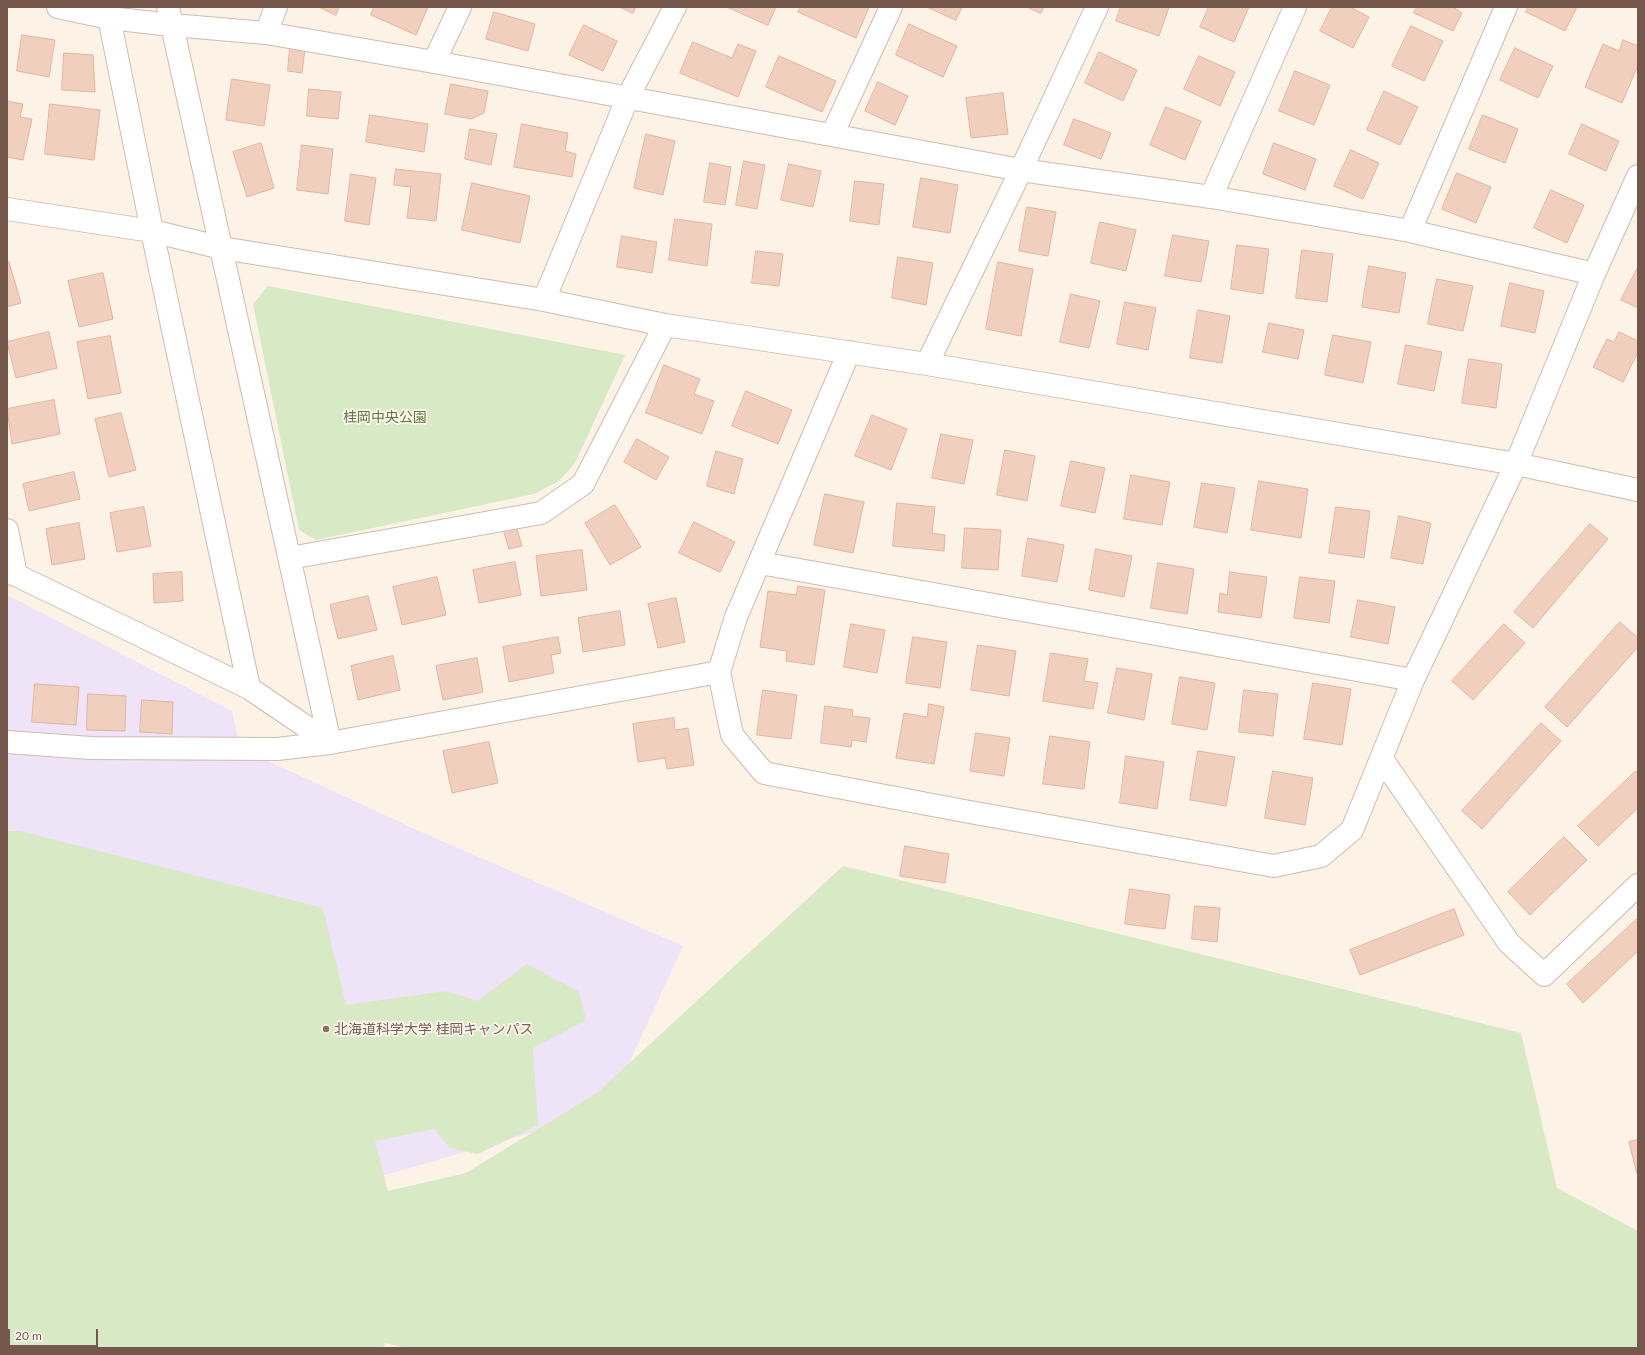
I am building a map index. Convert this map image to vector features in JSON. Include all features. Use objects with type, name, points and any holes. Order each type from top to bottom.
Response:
[{"type":"street","points":[[58,7],[170,16],[628,97],[1021,170],[1211,197],[1410,230],[1594,274]]},
{"type":"street","points":[[266,33],[276,7]]},
{"type":"street","points":[[434,62],[460,7]]},
{"type":"street","points":[[544,300],[628,97],[675,7]]},
{"type":"street","points":[[832,135],[891,7]]},
{"type":"street","points":[[927,364],[1021,170],[1096,7]]},
{"type":"street","points":[[1211,197],[1294,7]]},
{"type":"street","points":[[1410,230],[1506,7]]},
{"type":"street","points":[[108,12],[152,231],[249,688]]},
{"type":"street","points":[[170,16],[330,742]]},
{"type":"street","points":[[849,352],[736,617],[719,672],[732,735],[764,773],[964,812],[1274,866],[1321,856],[1352,830],[1414,680],[1516,464],[1594,274],[1638,176]]},
{"type":"street","points":[[7,209],[152,231],[222,248],[544,300],[665,325],[927,364],[1516,464],[1638,490]]},
{"type":"street","points":[[290,558],[541,513],[583,484],[665,325]]},
{"type":"street","points":[[7,530],[11,573],[249,688],[330,742]]},
{"type":"street","points":[[760,563],[1414,680]]},
{"type":"street","points":[[7,742],[91,748],[269,748],[330,742],[719,672]]},
{"type":"street","points":[[1382,759],[1509,943],[1544,975],[1638,885]]},
{"type":"shaded area","name":"北海道科学大学 桂岡キャンパス","points":[[7,595],[232,711],[240,748],[419,831],[683,946],[607,1111],[364,1181],[7,1348]]},
{"type":"green space","name":"桂岡中央公園","points":[[268,286],[625,355],[575,463],[559,481],[534,494],[316,540],[299,530],[253,304]]},
{"type":"green space","points":[[7,831],[20,831],[323,908],[346,1005],[446,991],[478,1001],[527,964],[579,992],[586,1020],[533,1048],[538,1125],[478,1154],[450,1148],[434,1129],[375,1141],[388,1191],[466,1173],[597,1093],[843,866],[1521,1033],[1557,1188],[1638,1231],[1638,1348],[406,1348],[385,1343],[383,1348],[7,1348]]},
{"type":"building","points":[[319,7],[339,7],[336,15]]},
{"type":"building","points":[[374,7],[428,7],[416,35],[371,15]]},
{"type":"building","points":[[620,7],[636,7],[633,13]]},
{"type":"building","points":[[727,7],[776,7],[768,25]]},
{"type":"building","points":[[801,7],[869,7],[856,38],[798,12]]},
{"type":"building","points":[[927,7],[962,7],[956,20]]},
{"type":"building","points":[[1027,7],[1044,7],[1041,13]]},
{"type":"building","points":[[1121,7],[1169,7],[1159,36],[1116,21]]},
{"type":"building","points":[[1209,7],[1249,7],[1234,42],[1200,27]]},
{"type":"building","points":[[1332,7],[1350,7],[1369,17],[1353,48],[1320,31]]},
{"type":"building","points":[[1417,7],[1453,7],[1462,13],[1453,31],[1414,13]]},
{"type":"building","points":[[1529,7],[1577,7],[1565,31],[1526,12]]},
{"type":"building","points":[[494,12],[535,24],[528,51],[486,39]]},
{"type":"building","points":[[909,24],[957,46],[943,77],[896,55]]},
{"type":"building","points":[[584,25],[617,41],[603,71],[569,55]]},
{"type":"building","points":[[1411,26],[1443,41],[1424,81],[1392,66]]},
{"type":"building","points":[[22,35],[55,40],[49,77],[17,71]]},
{"type":"building","points":[[1623,40],[1638,46],[1638,65],[1622,103],[1585,87],[1603,44],[1619,51]]},
{"type":"building","points":[[693,42],[732,58],[738,44],[756,51],[738,97],[680,73]]},
{"type":"building","points":[[290,47],[305,49],[302,73],[288,71]]},
{"type":"building","points":[[1515,48],[1553,66],[1538,98],[1500,80]]},
{"type":"building","points":[[1099,52],[1137,70],[1123,101],[1085,83]]},
{"type":"building","points":[[64,53],[93,55],[95,92],[62,90]]},
{"type":"building","points":[[779,56],[836,81],[822,112],[766,87]]},
{"type":"building","points":[[1199,56],[1235,72],[1220,106],[1184,89]]},
{"type":"building","points":[[1295,71],[1330,85],[1314,125],[1279,111]]},
{"type":"building","points":[[232,79],[270,85],[264,126],[226,120]]},
{"type":"building","points":[[878,82],[908,96],[895,125],[865,111]]},
{"type":"building","points":[[451,84],[488,91],[484,113],[471,119],[445,114]]},
{"type":"building","points":[[309,89],[341,92],[338,119],[307,116]]},
{"type":"building","points":[[1384,91],[1418,107],[1400,145],[1367,130]]},
{"type":"building","points":[[1003,93],[1008,134],[971,138],[966,98]]},
{"type":"building","points":[[7,101],[23,104],[20,117],[32,119],[23,160],[7,157]]},
{"type":"building","points":[[50,104],[100,110],[94,160],[45,154]]},
{"type":"building","points":[[1166,107],[1201,121],[1185,160],[1150,145]]},
{"type":"building","points":[[370,115],[428,124],[424,152],[366,142]]},
{"type":"building","points":[[1483,115],[1518,129],[1505,163],[1469,149]]},
{"type":"building","points":[[1074,119],[1111,133],[1101,159],[1064,145]]},
{"type":"building","points":[[522,124],[568,133],[565,151],[576,154],[572,177],[514,167]]},
{"type":"building","points":[[1582,124],[1619,141],[1606,171],[1569,154]]},
{"type":"building","points":[[470,129],[497,134],[491,165],[465,159]]},
{"type":"building","points":[[646,134],[675,141],[663,195],[634,188]]},
{"type":"building","points":[[261,143],[274,188],[247,197],[233,152]]},
{"type":"building","points":[[1274,143],[1316,159],[1305,190],[1263,174]]},
{"type":"building","points":[[302,145],[333,149],[328,194],[297,190]]},
{"type":"building","points":[[1351,150],[1379,163],[1363,199],[1334,186]]},
{"type":"building","points":[[744,161],[765,165],[757,209],[736,205]]},
{"type":"building","points":[[710,163],[731,167],[725,205],[704,202]]},
{"type":"building","points":[[789,164],[821,171],[813,207],[781,200]]},
{"type":"building","points":[[396,169],[441,174],[436,221],[407,218],[411,187],[394,185]]},
{"type":"building","points":[[1457,173],[1491,187],[1476,223],[1442,209]]},
{"type":"building","points":[[351,174],[376,178],[369,225],[345,221]]},
{"type":"building","points":[[921,178],[958,185],[950,233],[913,227]]},
{"type":"building","points":[[855,181],[884,184],[879,225],[850,221]]},
{"type":"building","points":[[472,183],[530,196],[520,243],[462,230]]},
{"type":"building","points":[[1551,190],[1584,205],[1567,243],[1534,228]]},
{"type":"building","points":[[1027,207],[1056,212],[1048,256],[1019,251]]},
{"type":"building","points":[[675,219],[712,224],[707,266],[669,260]]},
{"type":"building","points":[[1100,222],[1136,230],[1126,271],[1091,263]]},
{"type":"building","points":[[1173,235],[1209,241],[1201,282],[1165,276]]},
{"type":"building","points":[[622,236],[657,242],[652,273],[617,267]]},
{"type":"building","points":[[1237,245],[1269,249],[1263,294],[1231,289]]},
{"type":"building","points":[[1302,250],[1333,254],[1327,302],[1296,298]]},
{"type":"building","points":[[756,251],[783,254],[779,286],[752,283]]},
{"type":"building","points":[[898,257],[933,263],[926,305],[892,298]]},
{"type":"building","points":[[9,262],[21,303],[7,307],[7,263]]},
{"type":"building","points":[[998,262],[1033,269],[1021,336],[986,329]]},
{"type":"building","points":[[1369,266],[1406,273],[1399,313],[1362,307]]},
{"type":"building","points":[[1638,267],[1638,308],[1621,300]]},
{"type":"building","points":[[103,273],[113,319],[79,327],[68,281]]},
{"type":"building","points":[[1437,279],[1473,286],[1463,331],[1428,324]]},
{"type":"building","points":[[1510,283],[1544,291],[1535,333],[1501,326]]},
{"type":"building","points":[[1071,294],[1100,301],[1089,348],[1060,342]]},
{"type":"building","points":[[1125,302],[1156,308],[1148,350],[1117,344]]},
{"type":"building","points":[[1198,310],[1230,316],[1222,363],[1190,358]]},
{"type":"building","points":[[1269,323],[1304,330],[1298,359],[1263,352]]},
{"type":"building","points":[[49,332],[57,368],[16,378],[7,342]]},
{"type":"building","points":[[1619,332],[1638,341],[1638,352],[1623,382],[1593,367],[1607,339],[1614,342]]},
{"type":"building","points":[[1333,335],[1371,342],[1363,383],[1325,375]]},
{"type":"building","points":[[110,336],[121,393],[88,399],[77,342]]},
{"type":"building","points":[[1406,345],[1442,352],[1434,391],[1398,384]]},
{"type":"building","points":[[1469,359],[1502,364],[1496,408],[1462,403]]},
{"type":"building","points":[[664,365],[700,379],[694,394],[714,401],[702,434],[646,413]]},
{"type":"building","points":[[746,391],[792,410],[778,444],[732,426]]},
{"type":"building","points":[[54,400],[60,434],[12,444],[7,409]]},
{"type":"building","points":[[121,413],[136,470],[109,477],[95,419]]},
{"type":"building","points":[[872,415],[907,429],[891,470],[855,456]]},
{"type":"building","points":[[941,434],[973,440],[964,484],[932,478]]},
{"type":"building","points":[[637,439],[669,457],[656,480],[624,462]]},
{"type":"building","points":[[1005,450],[1035,456],[1027,501],[997,495]]},
{"type":"building","points":[[716,451],[743,459],[734,494],[707,486]]},
{"type":"building","points":[[1071,461],[1105,468],[1095,513],[1061,506]]},
{"type":"building","points":[[74,472],[80,499],[29,511],[23,484]]},
{"type":"building","points":[[1131,475],[1170,482],[1162,525],[1124,519]]},
{"type":"building","points":[[1259,481],[1308,489],[1301,538],[1251,530]]},
{"type":"building","points":[[1202,483],[1235,488],[1227,533],[1194,527]]},
{"type":"building","points":[[825,494],[864,502],[853,553],[814,545]]},
{"type":"building","points":[[897,503],[935,507],[932,533],[945,535],[944,551],[893,546]]},
{"type":"building","points":[[615,505],[641,547],[610,565],[585,523]]},
{"type":"building","points":[[144,507],[151,546],[117,552],[110,513]]},
{"type":"building","points":[[1336,507],[1370,511],[1364,558],[1329,553]]},
{"type":"building","points":[[1399,516],[1431,523],[1423,564],[1391,558]]},
{"type":"building","points":[[515,522],[522,546],[509,549],[502,526]]},
{"type":"building","points":[[694,522],[735,542],[720,572],[679,553]]},
{"type":"building","points":[[79,523],[85,559],[52,565],[46,529]]},
{"type":"building","points":[[1590,524],[1608,539],[1533,628],[1514,612]]},
{"type":"building","points":[[965,528],[1001,530],[998,570],[962,568]]},
{"type":"building","points":[[1028,538],[1064,545],[1057,582],[1022,576]]},
{"type":"building","points":[[1096,549],[1132,556],[1124,597],[1089,590]]},
{"type":"building","points":[[582,550],[587,590],[541,596],[536,556]]},
{"type":"building","points":[[515,562],[521,595],[479,603],[473,570]]},
{"type":"building","points":[[1158,563],[1194,569],[1187,614],[1151,608]]},
{"type":"building","points":[[182,572],[183,601],[154,603],[153,574]]},
{"type":"building","points":[[1230,572],[1267,577],[1261,618],[1218,612],[1220,593],[1227,595]]},
{"type":"building","points":[[437,577],[446,615],[402,625],[393,587]]},
{"type":"building","points":[[1300,577],[1335,581],[1329,623],[1294,618]]},
{"type":"building","points":[[798,586],[825,590],[814,665],[786,661],[787,651],[760,647],[768,591],[796,595]]},
{"type":"building","points":[[368,596],[377,630],[338,639],[330,605]]},
{"type":"building","points":[[676,598],[685,642],[658,648],[648,604]]},
{"type":"building","points":[[1358,600],[1395,607],[1388,644],[1351,637]]},
{"type":"building","points":[[620,611],[625,645],[583,652],[578,618]]},
{"type":"building","points":[[1620,622],[1638,638],[1638,647],[1567,727],[1545,707]]},
{"type":"building","points":[[851,624],[885,630],[877,673],[844,667]]},
{"type":"building","points":[[1504,624],[1525,643],[1473,700],[1452,681]]},
{"type":"building","points":[[558,637],[561,653],[551,655],[554,673],[509,682],[503,647]]},
{"type":"building","points":[[913,637],[947,642],[940,688],[906,683]]},
{"type":"building","points":[[978,645],[1016,651],[1009,696],[971,690]]},
{"type":"building","points":[[1051,653],[1088,659],[1084,681],[1098,683],[1093,709],[1043,701]]},
{"type":"building","points":[[393,656],[400,690],[358,700],[351,666]]},
{"type":"building","points":[[477,658],[483,692],[443,700],[436,666]]},
{"type":"building","points":[[1117,668],[1152,674],[1144,720],[1108,713]]},
{"type":"building","points":[[1180,677],[1215,683],[1207,730],[1172,724]]},
{"type":"building","points":[[1313,683],[1351,689],[1342,745],[1304,739]]},
{"type":"building","points":[[35,684],[79,687],[76,725],[32,722]]},
{"type":"building","points":[[763,690],[797,695],[791,739],[757,735]]},
{"type":"building","points":[[1244,690],[1278,694],[1273,736],[1239,732]]},
{"type":"building","points":[[88,694],[126,696],[125,731],[87,730]]},
{"type":"building","points":[[142,700],[173,702],[172,734],[140,732]]},
{"type":"building","points":[[929,704],[944,707],[934,764],[896,758],[904,713],[927,717]]},
{"type":"building","points":[[825,706],[853,710],[852,716],[870,718],[866,742],[852,740],[851,747],[821,743]]},
{"type":"building","points":[[674,718],[675,730],[688,728],[694,765],[667,769],[665,758],[638,762],[633,724]]},
{"type":"building","points":[[1541,723],[1561,741],[1482,829],[1462,811]]},
{"type":"building","points":[[976,733],[1010,738],[1004,776],[970,771]]},
{"type":"building","points":[[1050,736],[1090,742],[1084,789],[1043,784]]},
{"type":"building","points":[[489,742],[498,783],[452,793],[443,751]]},
{"type":"building","points":[[1198,751],[1235,757],[1226,806],[1190,800]]},
{"type":"building","points":[[1126,756],[1164,762],[1157,809],[1120,803]]},
{"type":"building","points":[[1273,771],[1313,778],[1305,825],[1265,818]]},
{"type":"building","points":[[1636,771],[1638,773],[1638,808],[1598,846],[1578,826]]},
{"type":"building","points":[[1564,837],[1587,860],[1530,915],[1508,892]]},
{"type":"building","points":[[905,846],[949,854],[945,883],[900,876]]},
{"type":"building","points":[[1130,889],[1170,895],[1165,929],[1125,924]]},
{"type":"building","points":[[1195,906],[1220,908],[1217,942],[1192,939]]},
{"type":"building","points":[[1454,909],[1464,935],[1360,975],[1350,950]]},
{"type":"building","points":[[1638,918],[1638,951],[1583,1003],[1567,984]]},
{"type":"building","points":[[1638,1140],[1638,1173],[1637,1174],[1629,1142]]},
{"type":"place","name":"北海道科学大学 桂岡キャンパス","points":[[326,1029]]}]
